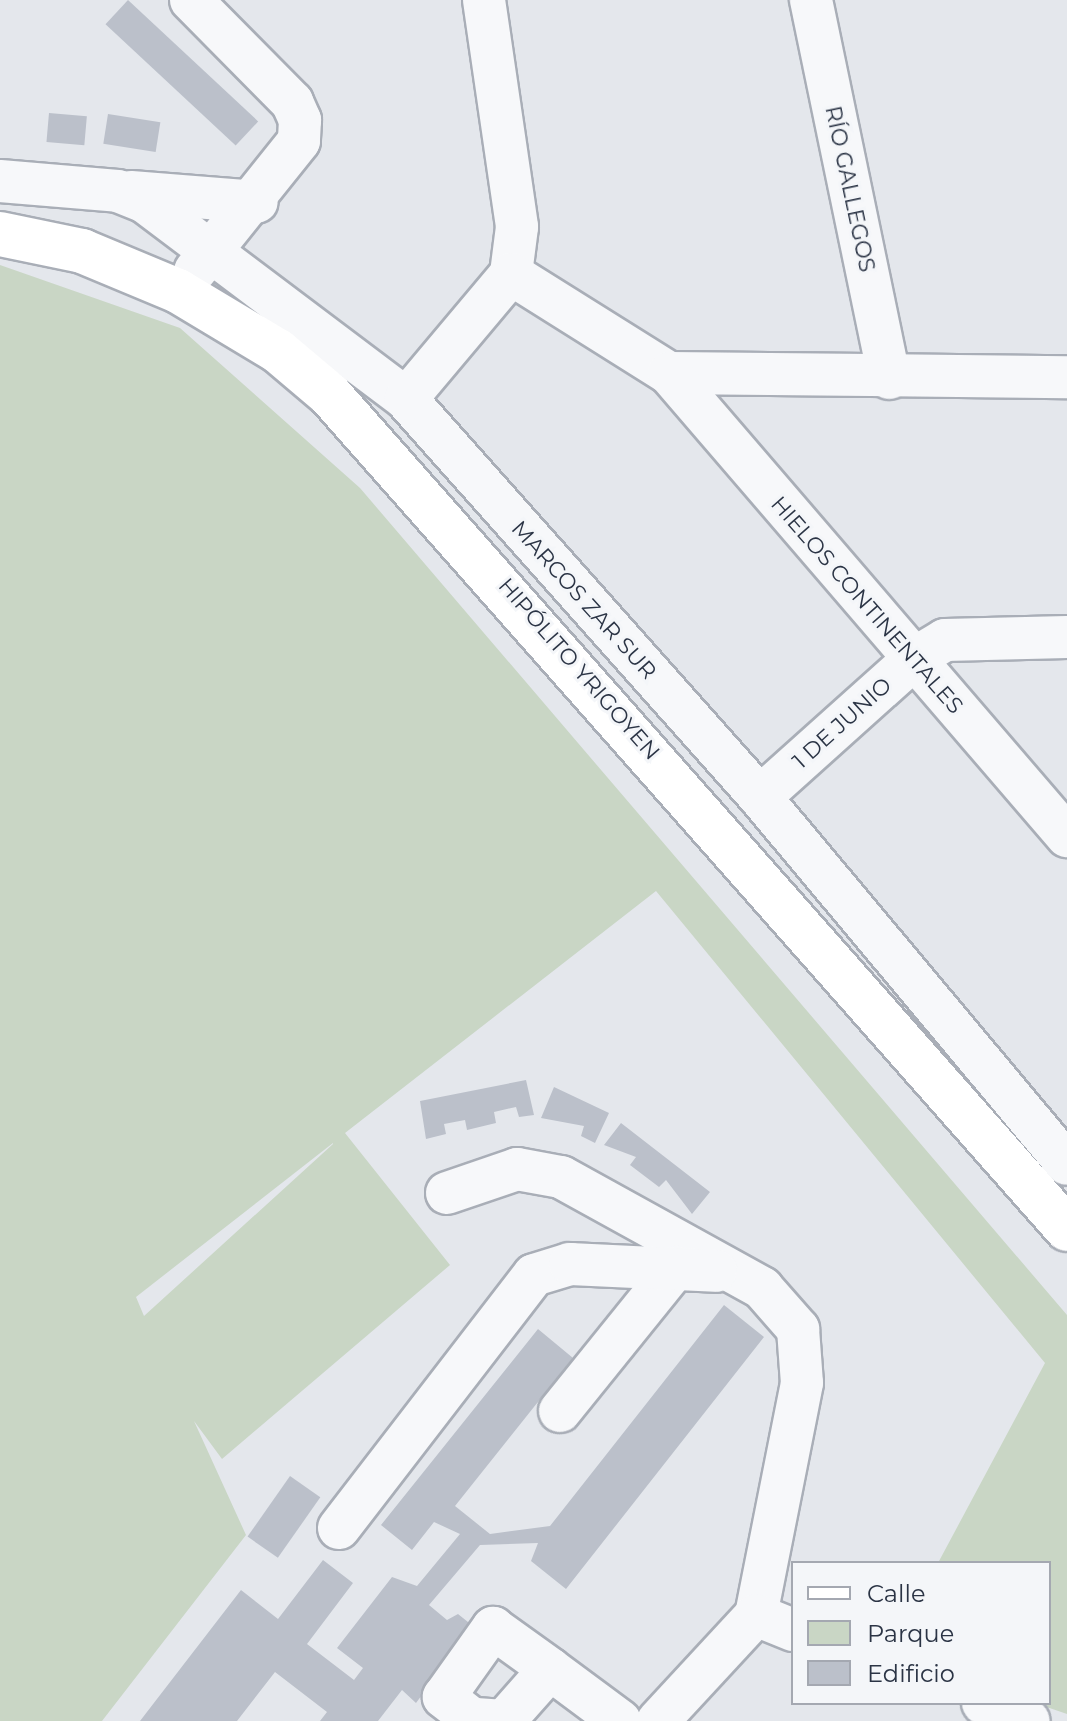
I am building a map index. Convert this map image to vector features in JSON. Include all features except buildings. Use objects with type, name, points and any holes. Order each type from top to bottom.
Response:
[{"type":"main road","name":"HIPÓLITO YRIGOYEN","points":[[0,234],[82,251],[178,291],[278,351],[373,436],[1067,1229]]},
{"type":"street","points":[[178,291],[257,202],[299,141],[300,120],[292,102],[191,0]]},
{"type":"street","points":[[406,399],[511,274],[517,227],[484,0]]},
{"type":"street","name":"RÍO GALLEGOS","points":[[811,0],[889,378]]},
{"type":"street","name":"MARCOS ZAR SUR","points":[[0,181],[118,191],[213,251],[406,399],[760,797],[1067,1164]]},
{"type":"street","points":[[118,191],[257,202]]},
{"type":"street","points":[[511,274],[669,373],[889,378],[1067,377]]},
{"type":"street","name":"HIELOS CONTINENTALES","points":[[669,373],[1066,835]]},
{"type":"street","name":"1 DE JUNIO","points":[[760,797],[915,658],[968,636],[1067,637]]},
{"type":"street","points":[[447,1193],[495,1174],[538,1169],[744,1280],[788,1314],[804,1365],[774,1622],[658,1721]]},
{"type":"street","points":[[339,1528],[534,1275],[570,1264],[676,1267],[744,1280]]},
{"type":"street","points":[[560,1411],[676,1267]]},
{"type":"street","points":[[550,1669],[620,1721]]},
{"type":"street","points":[[988,1705],[1029,1721]]},
{"type":"green space","points":[[0,265],[180,328],[360,488],[1067,1315],[1067,1714],[1041,1705],[1051,1705],[1051,1561],[939,1561],[1045,1363],[656,891],[345,1133],[450,1265],[222,1459],[194,1421],[246,1535],[102,1721],[0,1721]],"holes":[[[333,1143],[333,1144],[144,1316],[136,1297]]]}]
